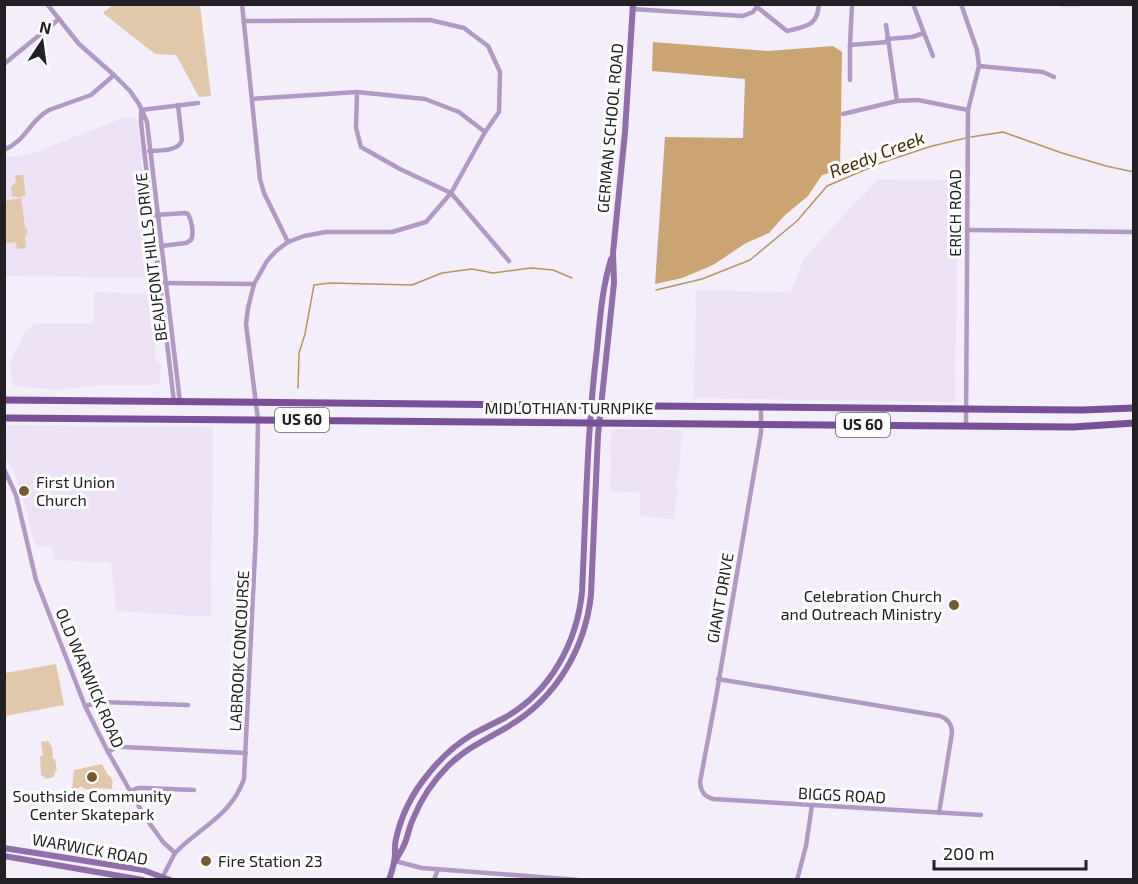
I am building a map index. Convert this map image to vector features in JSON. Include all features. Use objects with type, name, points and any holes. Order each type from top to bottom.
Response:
[{"type":"main road","name":"MIDLOTHIAN TURNPIKE","points":[[4,400],[1082,410],[1134,408]]},
{"type":"main road","name":"MIDLOTHIAN TURNPIKE","points":[[4,418],[1072,427],[1134,423]]},
{"type":"street","points":[[242,4],[260,178],[264,193],[288,242],[312,234],[392,232],[426,222],[452,193],[499,111],[500,72],[488,46],[464,27],[430,20],[244,21]]},
{"type":"street","points":[[633,7],[743,16],[753,12],[758,6],[787,31],[810,24],[818,15],[819,4]]},
{"type":"street","points":[[850,80],[852,4]]},
{"type":"street","points":[[913,4],[933,56]]},
{"type":"street","name":"ERICH ROAD","points":[[961,4],[977,50],[979,66],[968,110],[966,426]]},
{"type":"street","points":[[1061,4],[1080,4]]},
{"type":"street","name":"BEAUFONT HILLS DRIVE","points":[[48,5],[79,44],[130,91],[147,122],[155,216],[155,246],[163,283]]},
{"type":"street","name":"GERMAN SCHOOL ROAD","points":[[394,861],[404,845],[420,803],[440,774],[468,749],[530,711],[548,694],[565,672],[578,648],[586,622],[590,604],[600,405],[614,283],[613,253],[625,132],[633,7]]},
{"type":"street","points":[[4,64],[59,19]]},
{"type":"street","points":[[886,25],[897,101]]},
{"type":"street","points":[[850,45],[912,38],[924,33]]},
{"type":"street","points":[[979,66],[1043,72],[1054,77]]},
{"type":"street","points":[[4,150],[20,141],[43,113],[91,96],[114,75]]},
{"type":"street","points":[[252,99],[357,92],[424,99],[459,112],[485,132]]},
{"type":"street","points":[[357,92],[356,128],[361,147],[400,169],[452,193],[509,261]]},
{"type":"street","points":[[843,114],[897,101],[918,100],[968,110]]},
{"type":"street","points":[[141,110],[198,103]]},
{"type":"street","points":[[144,150],[175,148],[180,144],[182,140],[178,105]]},
{"type":"street","name":"BEAUFONT HILLS DRIVE","points":[[141,110],[144,150],[162,245],[163,283],[177,402]]},
{"type":"street","points":[[155,216],[188,214],[193,234],[189,242],[155,246]]},
{"type":"street","points":[[967,230],[1134,232]]},
{"type":"street","name":"LABROOK CONCOURSE","points":[[175,853],[225,811],[234,801],[244,780],[256,533],[258,420],[246,331],[248,308],[254,284],[267,261],[288,242]]},
{"type":"street","name":"GERMAN SCHOOL ROAD","points":[[394,861],[396,841],[404,815],[427,776],[459,744],[506,717],[528,701],[544,685],[566,652],[581,601],[589,422],[605,281],[613,253]]},
{"type":"street","points":[[163,283],[254,284]]},
{"type":"street","name":"GIANT DRIVE","points":[[703,793],[700,782],[761,424],[761,406]]},
{"type":"street","name":"OLD WARWICK ROAD","points":[[4,469],[16,495],[36,580],[85,706],[108,752],[155,832],[175,853]]},
{"type":"street","points":[[582,574],[591,574]]},
{"type":"street","points":[[718,679],[946,718],[950,723],[952,733],[939,813]]},
{"type":"street","points":[[85,706],[101,702],[188,705]]},
{"type":"street","points":[[108,752],[117,747],[125,747],[246,753]]},
{"type":"street","points":[[130,791],[138,788],[194,790]]},
{"type":"street","name":"BIGGS ROAD","points":[[703,793],[713,799],[981,815]]},
{"type":"street","points":[[797,879],[808,838],[812,805]]},
{"type":"street","name":"WARWICK ROAD","points":[[4,848],[143,870],[170,879]]},
{"type":"street","points":[[162,878],[175,853]]},
{"type":"street","name":"WARWICK ROAD","points":[[4,856],[143,879]]},
{"type":"street","points":[[389,879],[394,861],[422,868],[514,877],[578,879]]},
{"type":"street","points":[[434,879],[438,868]]},
{"type":"shaded area","points":[[113,5],[200,5],[211,96],[199,97],[176,55],[155,54],[103,13]]},
{"type":"shaded area","points":[[653,42],[768,51],[833,46],[842,52],[840,170],[822,175],[808,196],[784,216],[769,233],[746,243],[713,265],[682,278],[655,284],[665,137],[743,138],[745,79],[652,71]]},
{"type":"shaded area","points":[[132,117],[137,120],[155,278],[5,276],[4,157],[33,153],[123,118]]},
{"type":"shaded area","points":[[15,175],[23,175],[26,196],[22,198],[12,196],[11,187],[16,182]]},
{"type":"shaded area","points":[[878,179],[958,180],[955,402],[694,398],[696,290],[790,292],[805,257]]},
{"type":"shaded area","points":[[21,198],[25,227],[28,232],[25,237],[26,248],[17,249],[16,242],[5,243],[5,201]]},
{"type":"shaded area","points":[[94,293],[152,295],[156,361],[161,363],[160,382],[156,385],[101,385],[56,390],[14,386],[10,372],[11,361],[25,332],[35,323],[94,323]]},
{"type":"shaded area","points":[[7,425],[213,427],[211,617],[116,611],[111,563],[55,560],[52,547],[36,546],[16,475],[5,456]]},
{"type":"shaded area","points":[[617,429],[682,430],[674,519],[640,516],[640,493],[610,491],[611,434]]},
{"type":"shaded area","points":[[56,664],[64,705],[5,716],[5,673]]},
{"type":"shaded area","points":[[48,741],[52,747],[57,770],[54,777],[46,779],[41,775],[40,756],[43,755],[41,742]]},
{"type":"shaded area","name":"Southside Community Center Skatepark","points":[[102,764],[111,778],[112,789],[100,788],[95,791],[80,786],[72,790],[74,770]]},
{"type":"waterway","name":"Reedy Creek","points":[[971,137],[1003,132],[1062,153],[1134,172]]},
{"type":"waterway","name":"Reedy Creek","points":[[656,290],[702,279],[750,260],[797,221],[827,186],[883,162],[966,138]]},
{"type":"waterway","points":[[298,388],[299,353],[314,285],[330,283],[412,285],[442,273],[472,269],[493,273],[531,268],[553,270],[572,278]]},
{"type":"place","name":"First Union Church","points":[[24,491]]},
{"type":"place","name":"Celebration Church and Outreach Ministry","points":[[954,605]]},
{"type":"place","name":"Southside Community Center Skatepark","points":[[92,777]]},
{"type":"place","name":"Fire Station 23","points":[[206,861]]}]
